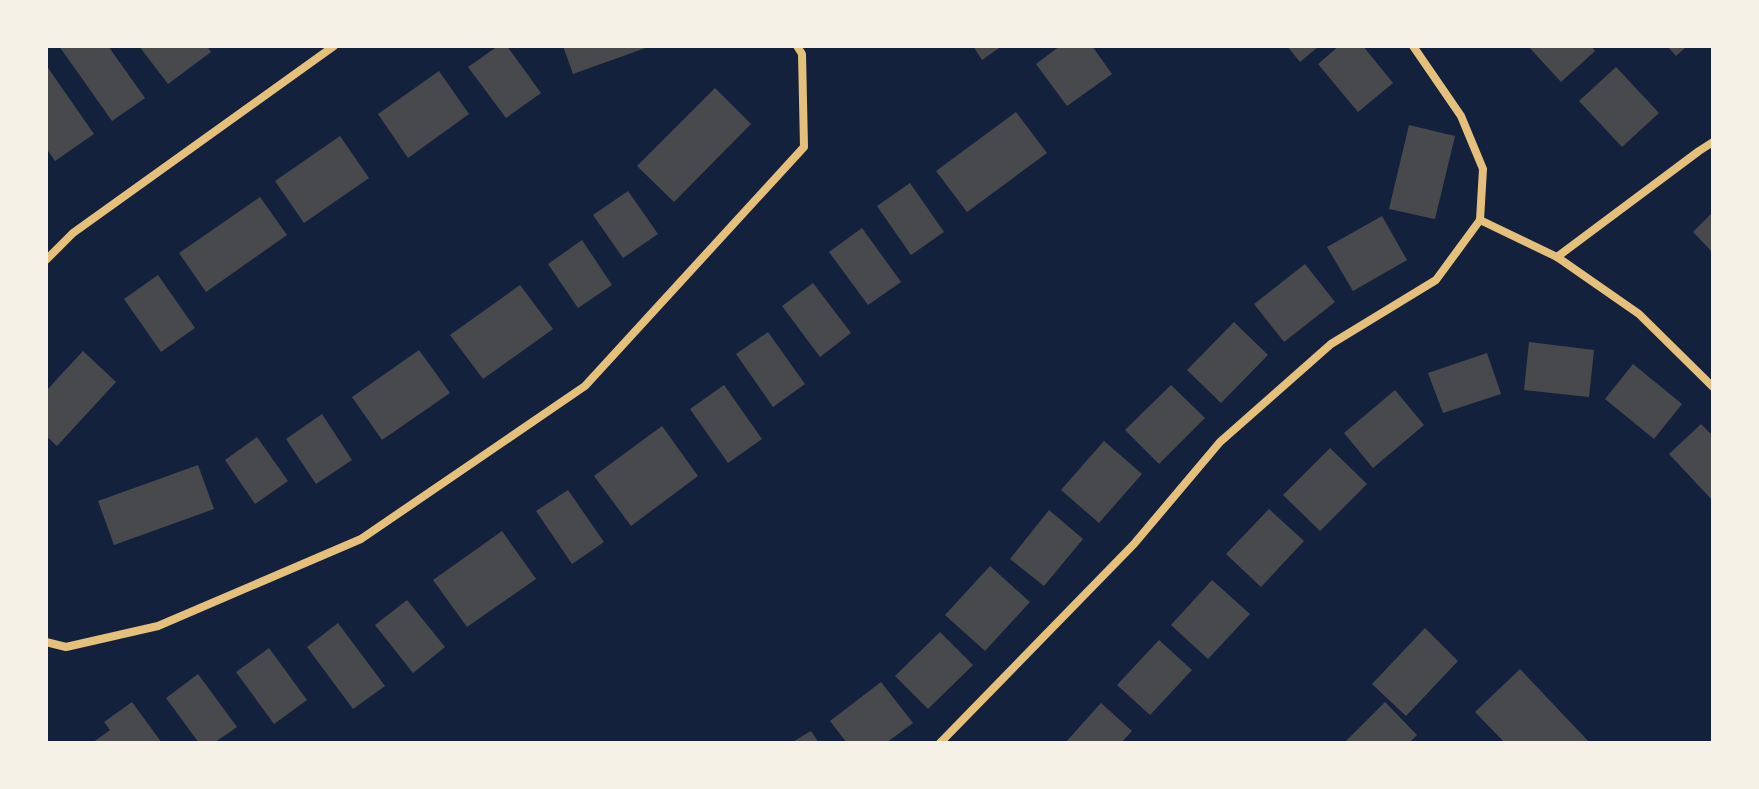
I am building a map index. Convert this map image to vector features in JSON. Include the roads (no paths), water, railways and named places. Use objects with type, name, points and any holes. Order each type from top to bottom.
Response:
[{"type":"street","points":[[46,260],[73,233],[334,46]]},
{"type":"street","points":[[46,642],[66,647],[158,626],[361,539],[585,386],[804,147],[802,54],[797,46]]},
{"type":"street","points":[[940,743],[1134,544],[1220,442],[1331,344],[1436,280],[1480,220],[1483,169],[1461,116],[1413,46]]},
{"type":"street","points":[[1557,257],[1713,142]]},
{"type":"street","points":[[1480,220],[1557,257],[1639,314],[1713,387]]}]
